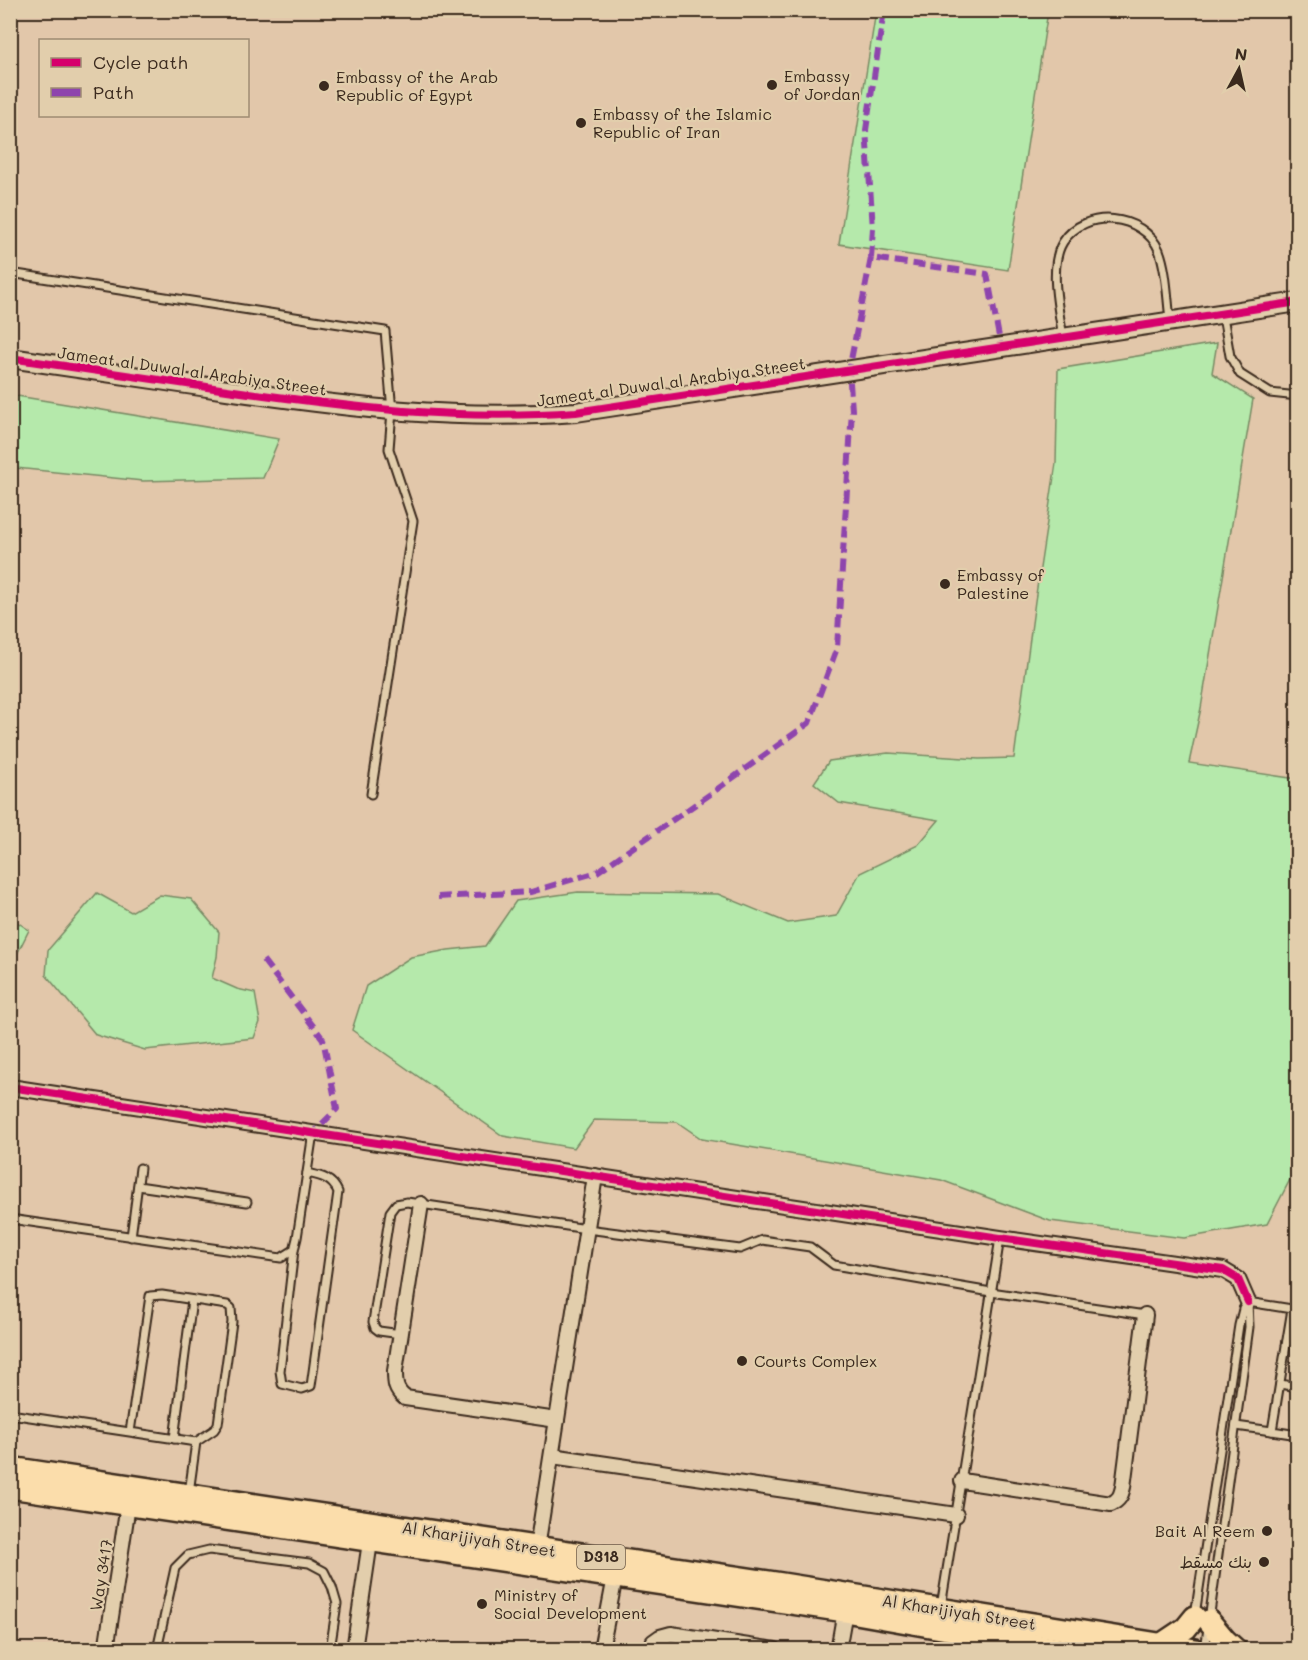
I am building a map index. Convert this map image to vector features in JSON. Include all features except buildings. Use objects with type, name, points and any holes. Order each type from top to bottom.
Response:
[{"type":"main road","points":[[18,1469],[52,1485],[112,1495],[129,1505],[137,1501],[156,1500],[248,1512],[272,1507]]},
{"type":"main road","name":"Al Kharijiyah Street","points":[[18,1469],[462,1536],[615,1576],[845,1611],[1065,1650]]},
{"type":"main road","name":"Al Kharijiyah Street","points":[[10,1487],[370,1542],[536,1557],[560,1551],[1195,1649]]},
{"type":"main road","points":[[299,1511],[317,1524],[358,1533],[370,1542],[385,1536],[442,1543],[462,1536]]},
{"type":"main road","points":[[560,1551],[573,1560],[607,1568],[615,1576],[626,1570],[667,1573],[682,1570]]},
{"type":"main road","points":[[782,1584],[802,1595],[839,1604],[845,1611],[859,1606],[912,1605]]},
{"type":"main road","points":[[1162,1644],[1202,1619],[1236,1650]]},
{"type":"main road","points":[[1026,1623],[1062,1638],[1073,1650],[1088,1643],[1124,1638]]},
{"type":"street","name":"Jameat al Duwal al Arabiya Street","points":[[10,358],[306,402],[392,411],[479,416],[533,415],[576,412],[1298,302]]},
{"type":"street","points":[[10,1087],[1223,1270],[1238,1279],[1248,1302]]},
{"type":"street","points":[[536,1557],[596,1176]]},
{"type":"street","points":[[421,1204],[395,1383],[398,1393],[405,1398],[557,1420]]},
{"type":"street","points":[[962,1481],[1111,1504],[1116,1502],[1121,1496],[1123,1487],[1145,1315]]},
{"type":"street","points":[[552,1456],[956,1515]]},
{"type":"street","name":"Way 3417","points":[[106,1650],[129,1505]]},
{"type":"street","points":[[354,1650],[370,1542]]},
{"type":"street","points":[[601,1650],[615,1576]]},
{"type":"street","points":[[838,1650],[845,1611]]},
{"type":"street","points":[[652,1650],[653,1642],[671,1634],[775,1650]]},
{"type":"lane","points":[[1063,338],[1056,288],[1057,262],[1063,242],[1076,228],[1092,220],[1123,220],[1136,224],[1153,242],[1162,262],[1171,321]]},
{"type":"lane","points":[[10,273],[385,331],[392,411],[389,449],[413,521],[371,794]]},
{"type":"lane","points":[[1222,314],[1230,356],[1240,374],[1269,393],[1298,396]]},
{"type":"lane","points":[[307,1173],[324,1177],[335,1185],[338,1192],[311,1386],[302,1389],[282,1384],[280,1371],[294,1250],[313,1133]]},
{"type":"lane","points":[[130,1237],[140,1168]]},
{"type":"lane","points":[[138,1186],[247,1202]]},
{"type":"lane","points":[[401,1334],[380,1331],[375,1328],[373,1322],[390,1212],[396,1204],[407,1202],[740,1249],[762,1240],[810,1247],[834,1265],[1145,1315]]},
{"type":"lane","points":[[10,1219],[281,1258],[294,1250]]},
{"type":"lane","points":[[941,1609],[1000,1238]]},
{"type":"lane","points":[[10,1414],[196,1442],[214,1430],[218,1424],[233,1314],[231,1308],[227,1305],[162,1295],[150,1296],[130,1432]]},
{"type":"lane","points":[[174,1438],[192,1300]]},
{"type":"lane","points":[[1248,1302],[1295,1310],[1287,1341],[1272,1431]]},
{"type":"lane","points":[[1195,1649],[1236,1426],[1249,1327],[1248,1302]]},
{"type":"lane","points":[[1195,1649],[1202,1619],[1239,1325],[1243,1309],[1248,1302]]},
{"type":"lane","points":[[1287,1341],[1298,1342]]},
{"type":"lane","points":[[1280,1384],[1298,1387]]},
{"type":"lane","points":[[1236,1426],[1298,1435]]},
{"type":"lane","points":[[189,1494],[196,1442]]},
{"type":"lane","points":[[157,1650],[175,1568],[188,1555],[209,1550],[309,1563],[324,1572],[337,1604],[330,1650]]},
{"type":"green space","points":[[876,11],[1048,11],[1008,270],[839,244]]},
{"type":"green space","points":[[1217,343],[1212,373],[1253,399],[1201,708],[1189,763],[1297,779],[1297,1166],[1267,1224],[1184,1238],[1050,1221],[941,1180],[702,1139],[677,1122],[594,1120],[574,1148],[503,1136],[352,1030],[366,986],[411,957],[485,946],[516,901],[578,892],[718,894],[788,923],[836,916],[860,873],[918,845],[939,820],[839,803],[814,783],[829,761],[888,753],[979,759],[1014,758],[1056,463],[1058,369]]},
{"type":"green space","points":[[11,395],[279,439],[263,478],[143,481],[16,468],[11,474]]},
{"type":"green space","points":[[97,893],[131,912],[160,895],[191,899],[219,932],[212,978],[237,989],[255,993],[260,1022],[254,1038],[145,1050],[96,1035],[46,975],[48,950]]},
{"type":"green space","points":[[11,918],[29,930],[11,961]]},
{"type":"marked path","points":[[871,258],[873,228],[866,130],[884,10]]},
{"type":"marked path","points":[[438,897],[531,892],[597,872],[809,723],[837,648],[852,410],[849,370],[871,258],[987,274],[1001,347]]},
{"type":"marked path","points":[[263,960],[323,1039],[337,1109],[313,1133]]},
{"type":"cycle path","points":[[10,358],[358,407],[487,415],[531,414],[576,412],[1298,302]]},
{"type":"cycle path","points":[[10,1087],[1223,1270],[1238,1279],[1248,1302]]},
{"type":"place","name":"Embassy of Jordan","points":[[772,85]]},
{"type":"place","name":"Embassy of the Arab Republic of Egypt","points":[[324,86]]},
{"type":"place","name":"Embassy of the Islamic Republic of Iran","points":[[581,123]]},
{"type":"place","name":"Embassy of Palestine","points":[[945,584]]},
{"type":"place","name":"Courts Complex","points":[[742,1361]]},
{"type":"place","name":"Bait Al Reem","points":[[1267,1531]]},
{"type":"place","name":"بنك مسقط","points":[[1264,1562]]},
{"type":"place","name":"Ministry of Social Development","points":[[482,1604]]}]
